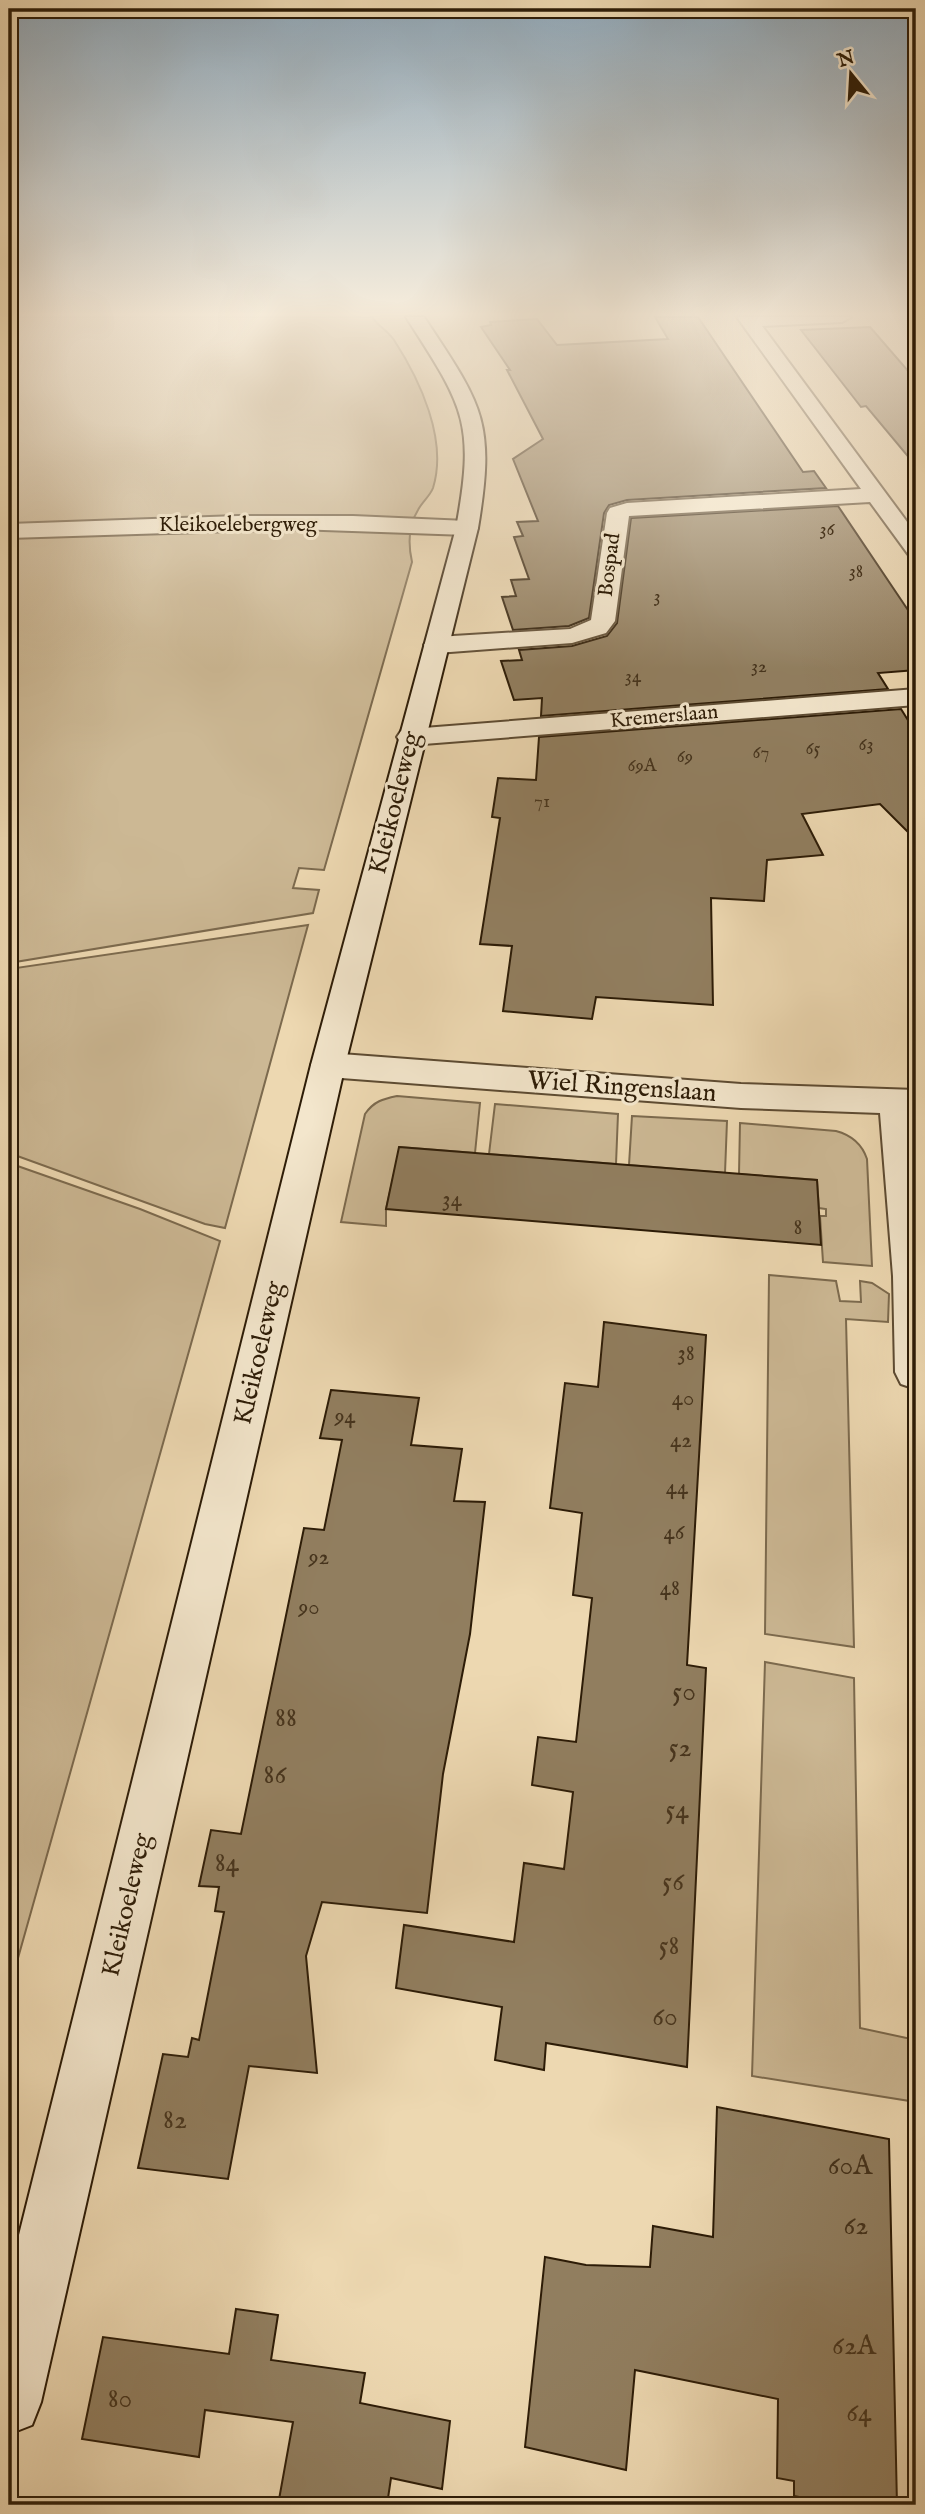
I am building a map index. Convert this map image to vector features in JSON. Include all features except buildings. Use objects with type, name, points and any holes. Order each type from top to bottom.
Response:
[{"type":"street","name":"Kleikoeleweg","points":[[9,2402],[328,1065],[467,528],[477,451],[475,434]]},
{"type":"street","points":[[832,434],[916,549]]},
{"type":"street","name":"Bospad","points":[[437,645],[572,636],[597,628],[603,621],[618,513],[627,510],[876,495]]},
{"type":"street","name":"Kleikoelebergweg","points":[[9,531],[214,523],[467,528]]},
{"type":"street","name":"Kremerslaan","points":[[411,737],[916,697]]},
{"type":"street","name":"Wiel Ringenslaan","points":[[328,1065],[741,1096],[907,1102]]},
{"type":"street","points":[[907,1102],[916,1372]]},
{"type":"shaded area","points":[[9,434],[435,434],[437,470],[433,488],[412,522],[412,562],[324,870],[299,868],[293,888],[319,890],[313,913],[9,963]]},
{"type":"shaded area","points":[[308,925],[225,1228],[205,1224],[9,1153],[9,969]]},
{"type":"shaded area","points":[[397,1096],[480,1103],[475,1153],[400,1147],[386,1209],[386,1226],[341,1222],[365,1114],[379,1101]]},
{"type":"shaded area","points":[[495,1104],[618,1114],[616,1164],[489,1154]]},
{"type":"shaded area","points":[[632,1116],[727,1121],[725,1173],[629,1165]]},
{"type":"shaded area","points":[[740,1123],[836,1131],[859,1145],[867,1159],[872,1266],[823,1262],[820,1216],[826,1216],[826,1209],[819,1208],[817,1180],[739,1174]]},
{"type":"shaded area","points":[[9,1163],[140,1209],[220,1241],[9,1990]]},
{"type":"shaded area","points":[[769,1275],[836,1281],[840,1301],[861,1302],[860,1281],[872,1283],[889,1294],[888,1322],[846,1319],[854,1647],[765,1634]]},
{"type":"shaded area","points":[[765,1662],[854,1678],[860,2028],[916,2040],[916,2102],[752,2076]]}]
